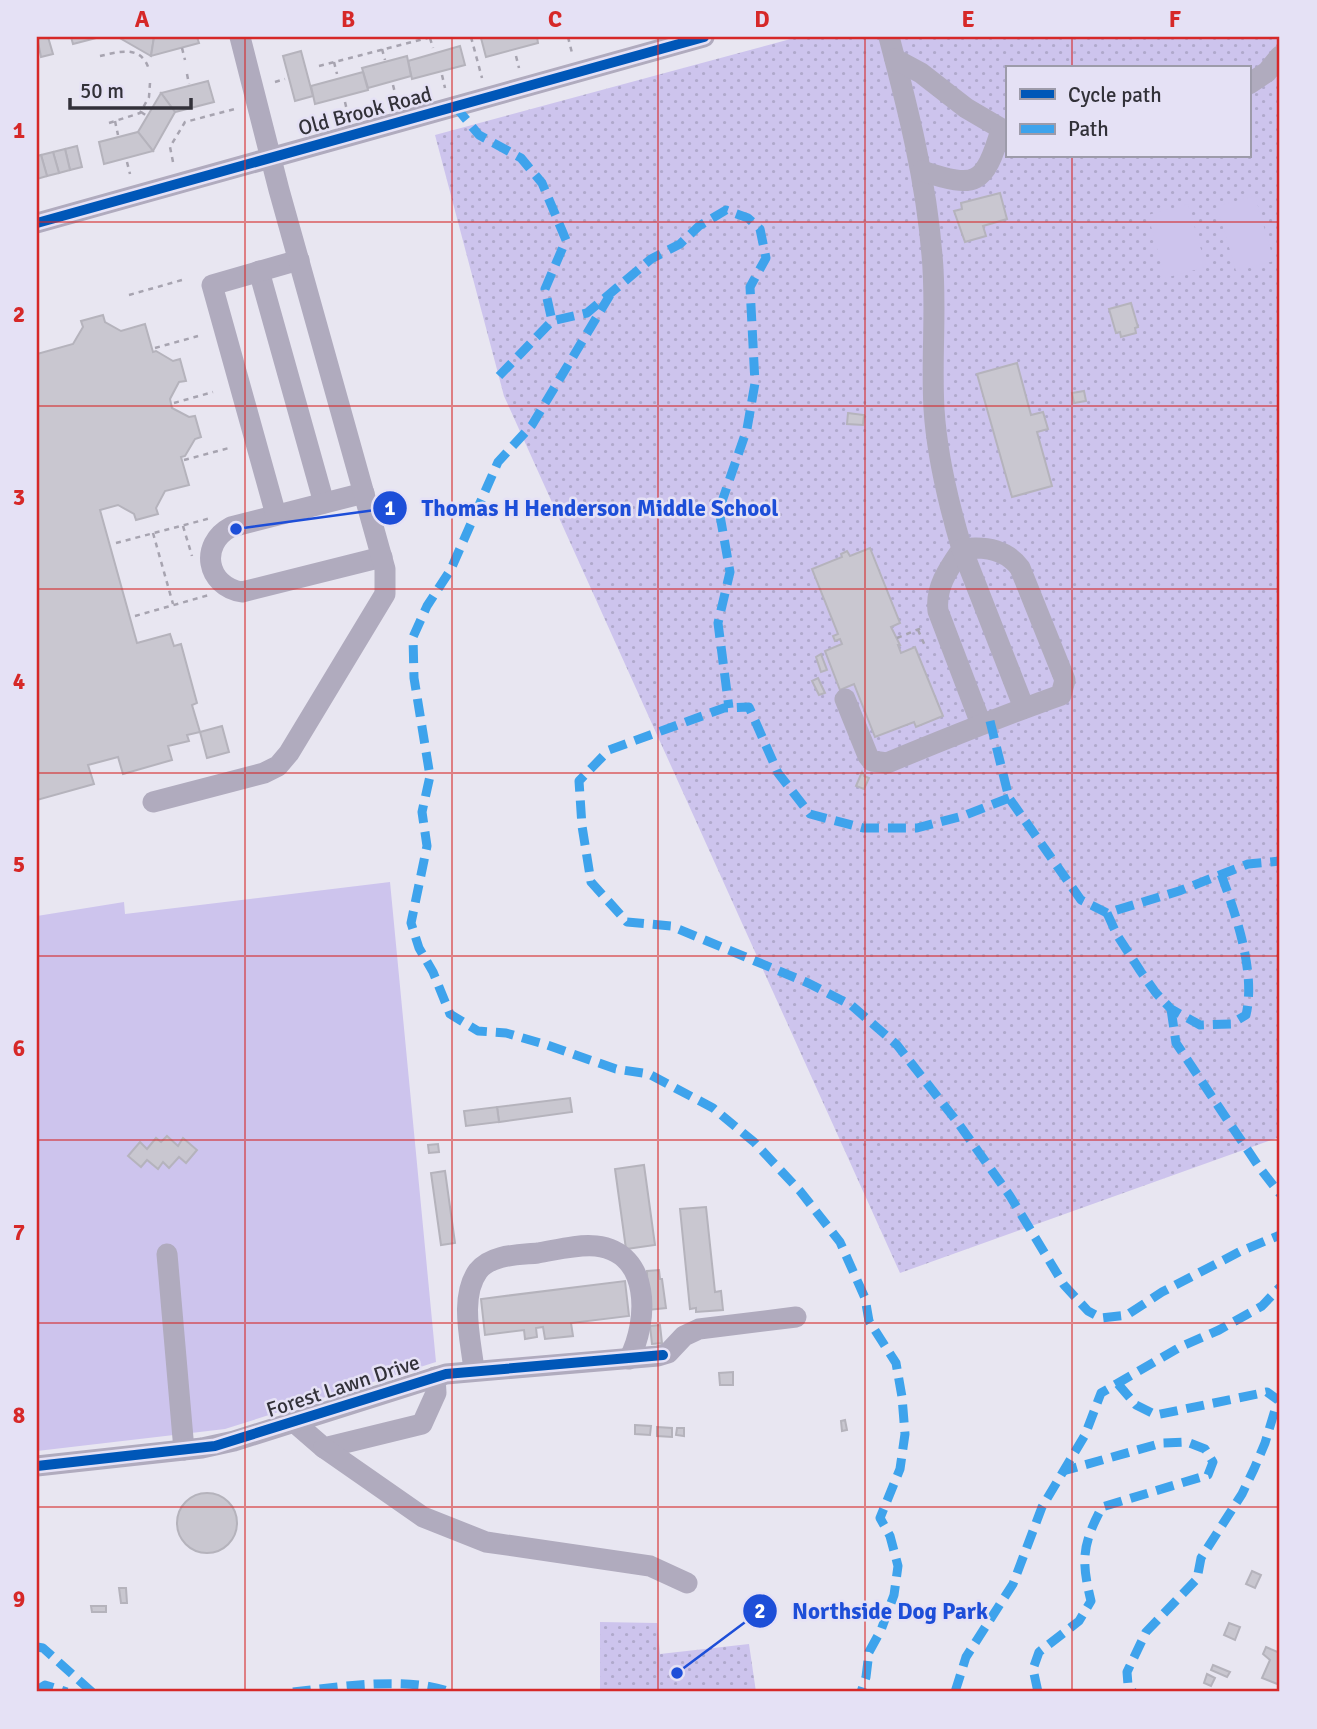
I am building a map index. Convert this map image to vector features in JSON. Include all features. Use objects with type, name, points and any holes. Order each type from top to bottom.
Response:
[{"type":"street","points":[[153,802],[264,773],[284,760],[385,594],[386,573],[382,557],[240,37]]},
{"type":"street","name":"Old Brook Road","points":[[37,223],[704,37]]},
{"type":"street","points":[[889,37],[922,172],[932,257],[936,431],[948,503],[962,549],[1024,708]]},
{"type":"street","points":[[1250,82],[1267,72],[1280,56]]},
{"type":"street","points":[[895,59],[921,73],[966,108],[1004,131],[991,161],[973,180],[956,182],[922,172]]},
{"type":"street","points":[[276,515],[212,285],[299,260]]},
{"type":"street","points":[[259,271],[324,503]]},
{"type":"street","points":[[364,493],[231,527],[222,532],[211,552],[216,579],[223,586],[242,592],[382,557]]},
{"type":"street","points":[[845,699],[867,756],[879,763],[887,763],[981,724],[1061,695],[1065,680],[1014,559],[979,547],[962,549]]},
{"type":"street","points":[[962,549],[943,581],[937,603],[981,724]]},
{"type":"street","points":[[474,1370],[466,1301],[478,1271],[495,1259],[594,1245],[616,1250],[629,1261],[637,1278],[642,1314],[641,1329],[629,1359]]},
{"type":"street","points":[[167,1254],[184,1450]]},
{"type":"street","name":"Forest Lawn Drive","points":[[37,1466],[215,1446],[435,1377],[474,1370],[663,1355],[684,1336],[699,1329],[796,1317]]},
{"type":"street","points":[[324,1448],[422,1424],[436,1393],[435,1377]]},
{"type":"street","points":[[294,1422],[324,1448],[423,1517],[486,1542],[650,1566],[687,1583]]},
{"type":"path","points":[[319,66],[430,37],[433,48]]},
{"type":"path","points":[[471,37],[482,78]]},
{"type":"path","points":[[568,37],[572,53]]},
{"type":"path","points":[[126,50],[129,44]]},
{"type":"path","points":[[183,48],[185,60]]},
{"type":"path","points":[[100,57],[126,50],[142,57],[149,70]]},
{"type":"path","points":[[382,50],[384,60]]},
{"type":"path","points":[[516,56],[519,68]]},
{"type":"path","points":[[334,62],[337,74]]},
{"type":"path","points":[[187,74],[189,84]]},
{"type":"path","points":[[442,75],[445,88]]},
{"type":"path","points":[[275,82],[285,79]]},
{"type":"path","points":[[108,123],[133,117],[141,112],[149,97],[150,83]]},
{"type":"path","points":[[393,85],[397,101]]},
{"type":"path","points":[[345,103],[348,115]]},
{"type":"path","points":[[173,162],[170,149],[184,122],[235,109]]},
{"type":"path","points":[[198,111],[199,118]]},
{"type":"path","points":[[141,112],[147,116]]},
{"type":"path","points":[[115,121],[118,135]]},
{"type":"path","points":[[174,130],[178,132]]},
{"type":"path","points":[[127,162],[130,174]]},
{"type":"path","points":[[129,295],[182,280]]},
{"type":"path","points":[[155,348],[198,336]]},
{"type":"path","points":[[174,403],[213,392]]},
{"type":"path","points":[[184,460],[229,448]]},
{"type":"path","points":[[116,543],[217,516]]},
{"type":"path","points":[[183,526],[194,563]]},
{"type":"path","points":[[153,533],[173,606]]},
{"type":"path","points":[[135,617],[212,595]]},
{"type":"path","points":[[897,638],[927,626]]},
{"type":"path","points":[[918,629],[926,648]]},
{"type":"shaded area","points":[[798,37],[1280,37],[1280,1137],[900,1273],[504,396],[435,135]]},
{"type":"shaded area","points":[[1255,196],[1274,261],[1236,271],[1217,206]]},
{"type":"shaded area","points":[[1188,204],[1206,267],[1165,278],[1148,215]]},
{"type":"shaded area","points":[[390,882],[436,1362],[225,1429],[37,1451],[37,916],[124,902],[125,914]]},
{"type":"shaded area","points":[[600,1622],[657,1623],[660,1654],[749,1644],[756,1692],[600,1692]]},
{"type":"building","points":[[37,37],[48,37],[53,54],[41,57]]},
{"type":"building","points":[[71,37],[100,37],[73,44]]},
{"type":"building","points":[[118,37],[154,37],[151,56]]},
{"type":"building","points":[[154,37],[197,37],[199,43],[151,56]]},
{"type":"building","points":[[537,37],[538,43],[486,57],[481,38]]},
{"type":"building","points":[[460,46],[465,65],[412,79],[408,61]]},
{"type":"building","points":[[301,51],[313,96],[295,101],[283,56]]},
{"type":"building","points":[[407,56],[411,76],[368,88],[362,68]]},
{"type":"building","points":[[363,72],[368,90],[315,104],[311,86]]},
{"type":"building","points":[[208,81],[214,102],[175,112],[161,93]]},
{"type":"building","points":[[161,93],[175,112],[153,151],[138,132]]},
{"type":"building","points":[[138,132],[153,151],[104,164],[99,142]]},
{"type":"building","points":[[77,146],[82,167],[70,170],[65,149]]},
{"type":"building","points":[[65,149],[70,170],[59,173],[53,152]]},
{"type":"building","points":[[53,152],[59,173],[47,176],[41,155]]},
{"type":"building","points":[[41,155],[47,176],[37,179],[37,156]]},
{"type":"building","points":[[1000,193],[1007,219],[983,226],[986,236],[965,242],[954,211],[962,209],[961,203]]},
{"type":"building","points":[[1131,303],[1138,327],[1135,328],[1136,333],[1121,337],[1120,332],[1116,333],[1109,309]]},
{"type":"building","points":[[103,315],[105,322],[121,331],[145,324],[153,352],[156,351],[173,361],[180,359],[186,381],[179,382],[170,399],[172,408],[189,417],[195,416],[201,437],[195,439],[185,456],[181,457],[189,485],[165,491],[156,508],[158,514],[136,520],[134,514],[118,505],[100,510],[137,643],[170,634],[174,646],[181,644],[197,703],[192,705],[200,732],[187,735],[189,741],[168,746],[172,760],[123,774],[118,757],[88,765],[94,784],[37,800],[37,354],[73,344],[83,327],[81,321]]},
{"type":"building","points":[[1017,363],[1031,415],[1043,412],[1048,429],[1037,432],[1052,486],[1012,497],[977,374]]},
{"type":"building","points":[[1084,391],[1086,401],[1074,403],[1072,393]]},
{"type":"building","points":[[848,413],[864,415],[863,425],[847,424]]},
{"type":"building","points":[[870,548],[900,623],[891,627],[901,653],[915,647],[943,716],[916,727],[914,722],[875,737],[854,684],[840,690],[825,651],[842,644],[840,639],[835,641],[833,636],[838,634],[812,569],[842,557],[841,554],[847,551],[850,556]]},
{"type":"building","points":[[821,654],[827,670],[821,672],[816,657]]},
{"type":"building","points":[[818,678],[825,693],[819,695],[812,681]]},
{"type":"building","points":[[222,726],[229,752],[207,758],[200,732]]},
{"type":"building","points":[[862,772],[869,778],[864,789],[856,786]]},
{"type":"building","points":[[570,1098],[572,1112],[499,1122],[497,1107]]},
{"type":"building","points":[[497,1107],[499,1122],[466,1126],[464,1111]]},
{"type":"building","points":[[167,1136],[178,1146],[183,1138],[197,1150],[186,1163],[179,1157],[169,1168],[163,1162],[158,1169],[147,1160],[141,1167],[128,1156],[140,1142],[147,1149],[156,1138],[161,1142]]},
{"type":"building","points":[[438,1144],[439,1152],[429,1153],[428,1145]]},
{"type":"building","points":[[644,1165],[655,1245],[626,1249],[615,1169]]},
{"type":"building","points":[[445,1171],[455,1243],[441,1245],[431,1173]]},
{"type":"building","points":[[706,1207],[715,1292],[721,1291],[723,1310],[696,1312],[696,1308],[690,1309],[680,1209]]},
{"type":"building","points":[[659,1270],[666,1308],[648,1310],[647,1271]]},
{"type":"building","points":[[625,1281],[629,1316],[571,1323],[573,1336],[545,1339],[543,1327],[536,1328],[537,1337],[525,1339],[524,1330],[485,1335],[481,1299]]},
{"type":"building","points":[[660,1325],[662,1343],[652,1344],[650,1326]]},
{"type":"building","points":[[733,1372],[733,1385],[720,1385],[719,1373]]},
{"type":"building","points":[[845,1420],[847,1430],[842,1431],[841,1421]]},
{"type":"building","points":[[635,1425],[651,1426],[650,1435],[635,1434]]},
{"type":"building","points":[[657,1427],[672,1428],[672,1437],[657,1436]]},
{"type":"building","points":[[677,1428],[684,1428],[684,1436],[676,1435]]},
{"type":"building","points":[[207,1493],[224,1498],[232,1506],[237,1523],[232,1540],[224,1548],[207,1553],[190,1548],[182,1540],[177,1523],[182,1506],[190,1498]]},
{"type":"building","points":[[1252,1571],[1261,1575],[1255,1588],[1246,1584]]},
{"type":"building","points":[[119,1588],[126,1588],[127,1603],[121,1603]]},
{"type":"building","points":[[91,1606],[106,1606],[106,1612],[92,1612]]},
{"type":"building","points":[[1229,1623],[1240,1627],[1235,1640],[1224,1635]]},
{"type":"building","points":[[1266,1647],[1280,1653],[1280,1685],[1262,1678],[1270,1660],[1263,1654]]},
{"type":"building","points":[[1213,1665],[1230,1672],[1227,1677],[1211,1670]]},
{"type":"building","points":[[1207,1674],[1215,1678],[1211,1686],[1204,1683]]},
{"type":"marked path","points":[[455,106],[479,135],[521,158],[542,183],[566,240],[545,289],[552,321]]},
{"type":"marked path","points":[[499,376],[552,321],[587,313],[651,259],[680,244],[699,226],[726,210],[748,218],[760,229],[766,258],[750,287],[755,383],[747,429],[719,510],[730,572],[718,623],[729,708]]},
{"type":"marked path","points":[[610,295],[532,425],[498,462],[451,569],[427,606],[413,637],[414,678],[430,776],[422,812],[427,846],[411,923],[419,948],[433,972],[450,1014],[478,1031],[506,1033],[616,1069],[649,1074],[713,1108],[754,1142],[800,1191],[840,1242],[865,1298],[869,1321],[896,1363],[905,1434],[900,1469],[880,1518],[890,1536],[898,1566],[894,1595],[881,1630],[869,1652],[861,1692]]},
{"type":"marked path","points":[[1009,798],[963,816],[917,828],[863,828],[810,814],[778,773],[749,707],[724,708],[609,750],[579,781],[582,826],[591,882],[627,922],[671,926],[808,983],[851,1005],[897,1045],[958,1123],[1010,1196],[1064,1285],[1088,1311],[1101,1318],[1127,1315],[1162,1292],[1241,1251],[1280,1235]]},
{"type":"marked path","points":[[990,721],[1009,798],[1081,900],[1107,913],[1179,891],[1248,864],[1280,861]]},
{"type":"marked path","points":[[1107,913],[1117,935],[1141,972],[1171,1009],[1200,1025],[1231,1024],[1246,1015],[1248,981],[1243,944],[1221,874]]},
{"type":"marked path","points":[[1171,1009],[1176,1043],[1280,1194]]},
{"type":"marked path","points":[[955,1692],[966,1657],[1013,1584],[1042,1507],[1085,1435],[1101,1393],[1180,1347],[1219,1330],[1262,1306],[1280,1287]]},
{"type":"marked path","points":[[1118,1384],[1136,1405],[1156,1415],[1267,1392],[1278,1400],[1254,1469],[1242,1494],[1201,1558],[1197,1579],[1146,1632],[1127,1672],[1128,1685],[1133,1692]]},
{"type":"marked path","points":[[1038,1692],[1033,1669],[1039,1652],[1079,1621],[1091,1601],[1085,1553],[1090,1532],[1102,1507],[1208,1475],[1213,1462],[1205,1449],[1187,1442],[1162,1443],[1063,1471]]},
{"type":"marked path","points":[[37,1647],[43,1648],[92,1692]]},
{"type":"marked path","points":[[293,1692],[394,1684],[433,1687],[450,1692]]},
{"type":"marked path","points":[[37,1690],[45,1685],[67,1692]]},
{"type":"cycle path","points":[[37,223],[704,37]]},
{"type":"cycle path","points":[[37,1466],[215,1446],[446,1374],[663,1355]]},
{"type":"place","name":"Thomas H Henderson Middle School","points":[[236,529]]},
{"type":"place","name":"Northside Dog Park","points":[[677,1673]]}]
